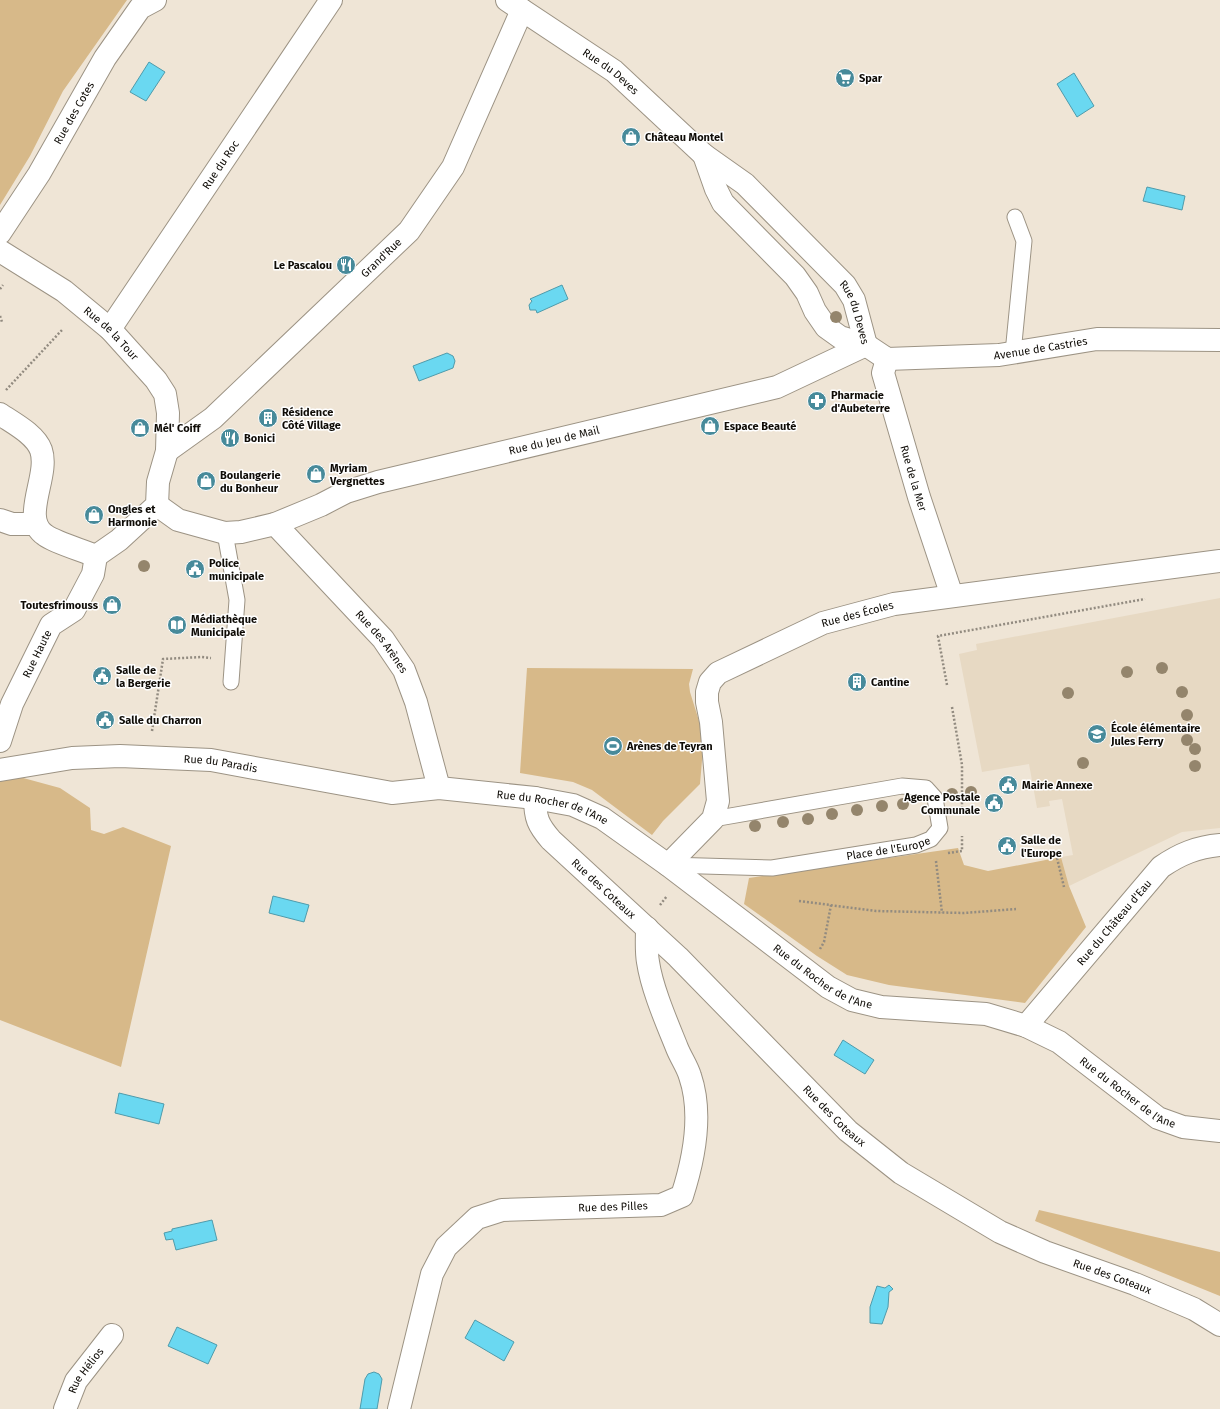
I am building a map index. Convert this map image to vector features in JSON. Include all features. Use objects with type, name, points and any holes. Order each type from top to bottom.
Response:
[{"type":"street","name":"Rue des Cotes","points":[[0,233],[39,174],[105,58],[140,8],[155,0]]},
{"type":"street","name":"Rue du Roc","points":[[110,329],[306,35],[331,0]]},
{"type":"street","name":"Rue du Deves","points":[[514,5],[614,71],[704,155],[745,184],[845,285],[854,300],[866,345]]},
{"type":"street","name":"Grand'Rue","points":[[167,451],[213,418],[409,231],[453,167],[514,5]]},
{"type":"street","name":"Rue du Deves","points":[[704,155],[716,189],[724,203],[795,276],[807,293],[815,311],[826,327],[840,337],[866,345]]},
{"type":"street","name":"Rue de la Tour","points":[[0,251],[64,291],[110,329],[156,380],[165,394],[168,413],[167,451],[158,482],[157,505]]},
{"type":"street","name":"Avenue de Castries","points":[[887,359],[999,355],[1097,339],[1220,340]]},
{"type":"street","points":[[866,345],[887,359]]},
{"type":"street","name":"Rue du Jeu de Mail","points":[[233,532],[275,524],[321,505],[346,492],[378,482],[777,387],[866,345]]},
{"type":"street","name":"Rue de la Mer","points":[[887,359],[883,373],[919,497],[952,596]]},
{"type":"street","points":[[0,414],[33,437],[41,449],[43,460],[41,480],[34,513],[35,524],[44,535],[96,556],[119,540],[157,505],[178,520],[233,532]]},
{"type":"street","points":[[0,520],[12,524],[35,524]]},
{"type":"street","name":"Rue des Arènes","points":[[275,524],[383,639],[404,670],[416,702],[439,788]]},
{"type":"street","name":"Rue Haute","points":[[0,740],[12,704],[51,625],[74,610],[93,574],[96,556]]},
{"type":"street","name":"Rue des Écoles","points":[[713,819],[718,801],[707,692],[710,682],[718,673],[823,623],[894,604],[1220,561]]},
{"type":"street","name":"Rue du Paradis","points":[[0,770],[72,758],[145,757],[211,760],[392,793],[439,788]]},
{"type":"street","name":"Rue du Rocher de l'Ane","points":[[439,788],[535,798],[573,805],[602,818],[668,865],[828,988],[852,1000],[881,1007],[986,1014],[1026,1026],[1059,1042],[1158,1118],[1183,1127],[1220,1131]]},
{"type":"street","name":"Rue des Coteaux","points":[[535,798],[535,813],[540,827],[551,840],[678,957],[848,1131],[901,1173],[1000,1232],[1045,1252],[1194,1309],[1220,1325]]},
{"type":"street","points":[[668,865],[713,819]]},
{"type":"street","name":"Rue du Château d'Eau","points":[[1026,1026],[1161,867],[1176,857],[1192,850],[1220,845]]},
{"type":"street","name":"Rue des Pilles","points":[[399,1409],[432,1274],[446,1247],[477,1218],[502,1210],[661,1205],[682,1196],[690,1173],[695,1140],[696,1107],[690,1076],[677,1049],[656,991],[648,962],[647,928]]},
{"type":"street","name":"Rue Hélios","points":[[65,1409],[76,1381],[112,1335]]},
{"type":"lane","points":[[1013,353],[1024,242],[1015,217]]},
{"type":"lane","points":[[231,682],[237,600],[233,532]]},
{"type":"lane","name":"Place de l'Europe","points":[[668,865],[772,868],[916,845],[931,839],[940,828],[939,814],[935,798],[926,788],[902,786],[713,819]]},
{"type":"path","points":[[0,288],[3,285]]},
{"type":"path","points":[[0,316],[2,322]]},
{"type":"path","points":[[5,391],[62,330]]},
{"type":"path","points":[[947,685],[938,636],[1153,597]]},
{"type":"path","points":[[150,733],[153,729],[164,659],[202,657],[232,662]]},
{"type":"path","points":[[151,704],[156,705]]},
{"type":"path","points":[[939,814],[962,811],[962,766],[952,707]]},
{"type":"path","points":[[1057,858],[1064,887]]},
{"type":"path","points":[[938,871],[942,912]]},
{"type":"path","points":[[799,901],[876,911],[964,913],[1016,909]]},
{"type":"path","points":[[824,942],[831,905]]},
{"type":"shaded area","points":[[0,0],[127,0],[63,91],[30,156],[0,205]]},
{"type":"shaded area","name":"École élémentaire Jules Ferry","points":[[1220,598],[1220,828],[1182,832],[1069,886],[1061,857],[1073,855],[1062,799],[1049,801],[1050,806],[1037,808],[1029,764],[982,772],[959,654],[977,650],[976,644]]},
{"type":"shaded area","name":"Arènes de Teyran","points":[[527,668],[693,669],[689,684],[690,692],[704,737],[700,784],[663,821],[652,835],[592,790],[573,782],[520,773]]},
{"type":"shaded area","points":[[16,776],[60,788],[90,808],[91,830],[104,834],[123,827],[171,846],[121,1067],[0,1020],[0,778]]},
{"type":"shaded area","points":[[958,848],[964,865],[988,871],[1061,857],[1069,886],[1086,927],[1025,1003],[889,985],[847,975],[817,956],[744,904],[749,878]]},
{"type":"shaded area","points":[[1039,1210],[1220,1252],[1220,1296],[1035,1221]]},
{"type":"water","points":[[149,62],[165,72],[146,101],[130,92]]},
{"type":"water","points":[[1074,73],[1094,106],[1077,117],[1057,84]]},
{"type":"water","points":[[1147,187],[1185,196],[1182,210],[1143,201]]},
{"type":"water","points":[[562,285],[568,299],[537,313],[536,310],[530,310],[529,305],[532,301],[530,299]]},
{"type":"water","points":[[447,353],[453,356],[455,361],[453,368],[419,381],[413,366]]},
{"type":"water","points":[[273,896],[309,905],[304,922],[269,913]]},
{"type":"water","points":[[843,1040],[874,1060],[865,1074],[834,1055]]},
{"type":"water","points":[[119,1093],[164,1104],[159,1124],[115,1113]]},
{"type":"water","points":[[212,1220],[217,1240],[176,1250],[173,1239],[166,1240],[164,1233],[172,1231],[172,1229]]},
{"type":"water","points":[[889,1285],[893,1289],[889,1292],[888,1307],[882,1324],[870,1323],[870,1307],[877,1286],[885,1288]]},
{"type":"water","points":[[475,1320],[514,1342],[504,1361],[465,1338]]},
{"type":"water","points":[[177,1327],[217,1345],[208,1364],[168,1346]]},
{"type":"water","points":[[374,1372],[379,1374],[382,1379],[377,1409],[360,1409],[365,1379],[368,1374]]},
{"type":"place","name":"Spar","points":[[845,78]]},
{"type":"place","name":"Château Montel","points":[[631,137]]},
{"type":"place","name":"Le Pascalou","points":[[346,265]]},
{"type":"place","name":"Pharmacie d'Aubeterre","points":[[817,401]]},
{"type":"place","name":"Résidence Côté Village","points":[[268,418]]},
{"type":"place","name":"Espace Beauté","points":[[710,426]]},
{"type":"place","name":"Mél' Coiff","points":[[140,428]]},
{"type":"place","name":"Bonici","points":[[230,438]]},
{"type":"place","name":"Myriam Vergnettes","points":[[316,474]]},
{"type":"place","name":"Boulangerie du Bonheur","points":[[206,481]]},
{"type":"place","name":"Ongles et Harmonie","points":[[94,515]]},
{"type":"place","name":"Police municipale","points":[[195,569]]},
{"type":"place","name":"Toutesfrimouss","points":[[112,605]]},
{"type":"place","name":"Médiathèque Municipale","points":[[177,625]]},
{"type":"place","name":"Salle de la Bergerie","points":[[102,676]]},
{"type":"place","name":"Cantine","points":[[857,682]]},
{"type":"place","name":"Salle du Charron","points":[[105,720]]},
{"type":"place","name":"École élémentaire Jules Ferry","points":[[1097,734]]},
{"type":"place","name":"Arènes de Teyran","points":[[613,746]]},
{"type":"place","name":"Mairie Annexe","points":[[1008,785]]},
{"type":"place","name":"Agence Postale Communale","points":[[994,803]]},
{"type":"place","name":"Salle de l'Europe","points":[[1007,846]]}]
